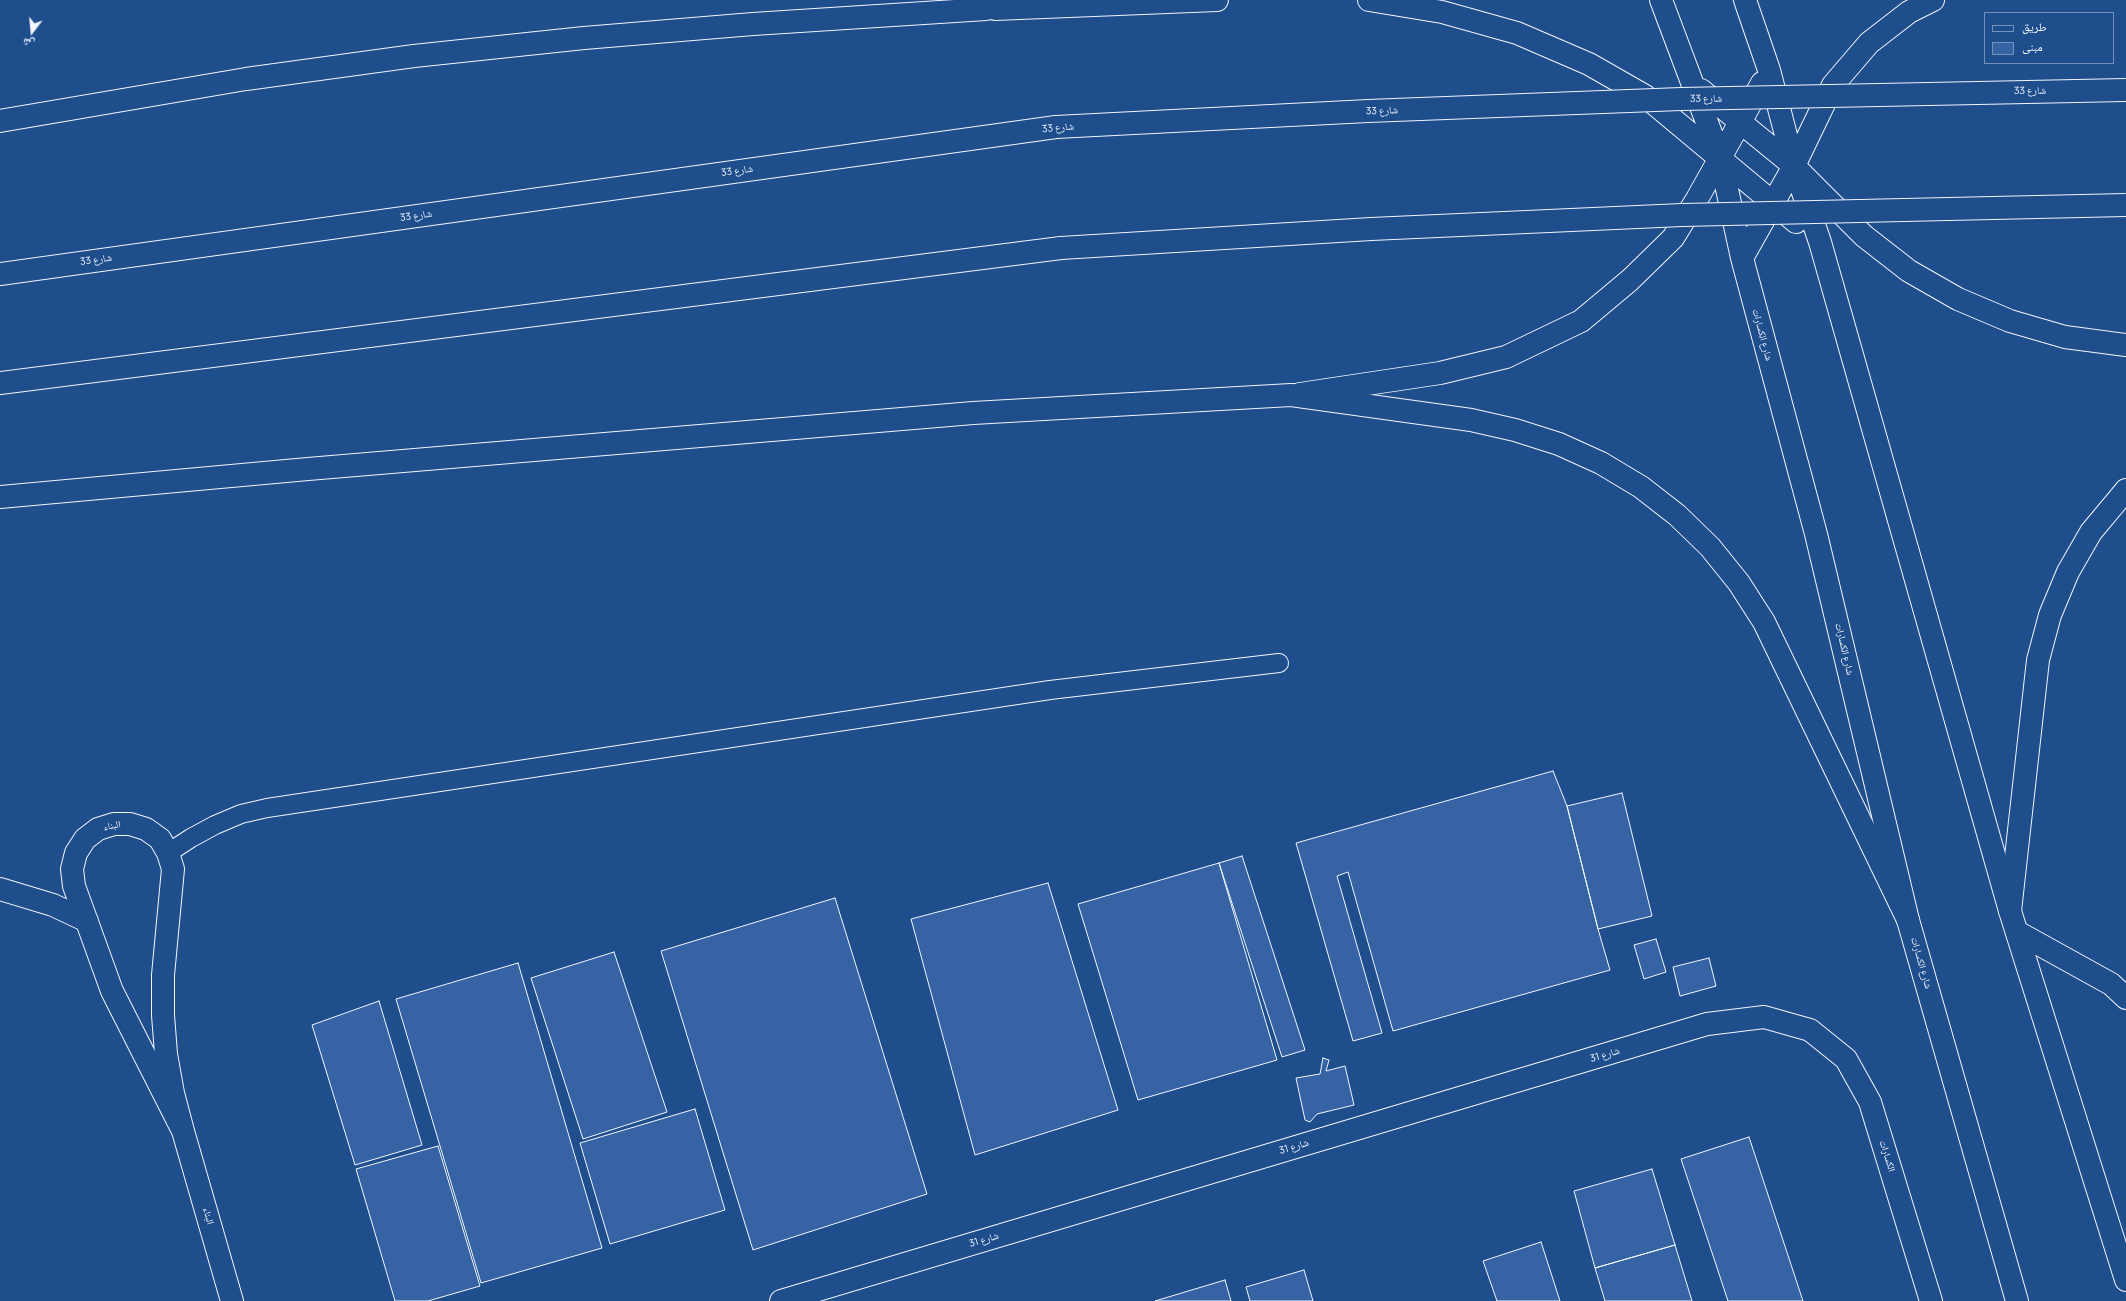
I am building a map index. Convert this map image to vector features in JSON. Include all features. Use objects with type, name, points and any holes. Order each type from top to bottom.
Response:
[{"type":"main road","points":[[986,9],[1017,0]]},
{"type":"main road","points":[[0,121],[246,79],[414,56],[584,38],[714,27],[986,9],[1217,0]]},
{"type":"main road","points":[[1369,0],[1442,12],[1510,31],[1589,64],[1645,96],[1720,157],[1820,242]]},
{"type":"main road","name":"شارع الكسارات","points":[[1661,0],[1720,157],[1742,258],[1816,534],[1908,920],[2017,1301]]},
{"type":"main road","points":[[1745,0],[1769,70],[1794,166],[1820,242],[2010,911],[2126,1280]]},
{"type":"main road","points":[[1742,258],[1794,166],[1833,85],[1864,49],[1909,12],[1933,0]]},
{"type":"main road","points":[[0,497],[965,414],[1291,395],[1440,373],[1506,357],[1581,321],[1630,280],[1673,238],[1697,199],[1769,70]]},
{"type":"main road","points":[[1691,82],[1794,166],[1864,236],[1909,271],[1958,299],[2010,321],[2065,337],[2126,345]]},
{"type":"main road","name":"شارع 33","points":[[0,274],[1056,127],[1368,111],[1681,99],[2126,90]]},
{"type":"main road","points":[[0,383],[1061,248],[1363,230],[1682,215],[2126,204]]},
{"type":"main road","points":[[1291,395],[1470,420],[1516,430],[1559,444],[1601,463],[1641,487],[1677,515],[1710,547],[1739,583],[1764,622],[1908,920]]},
{"type":"main road","points":[[2010,911],[2038,660],[2050,615],[2068,572],[2091,532],[2126,490]]},
{"type":"main road","name":"البناء","points":[[183,1131],[112,990],[74,886],[72,869],[76,853],[85,839],[98,829],[114,824],[130,824],[146,829],[160,839],[168,853],[172,869],[164,959],[163,1015],[166,1054],[173,1093],[183,1131],[232,1301]]},
{"type":"main road","points":[[0,889],[53,905],[87,921]]},
{"type":"main road","points":[[2017,932],[2111,984],[2126,998]]},
{"type":"main road","name":"شارع 31","points":[[781,1301],[1707,1024],[1764,1017],[1810,1030]]},
{"type":"main road","name":"الكسارات","points":[[1810,1030],[1846,1058],[1870,1102],[1931,1301]]},
{"type":"lane","points":[[168,853],[215,825],[241,814],[267,808],[1050,690],[1280,663]]},
{"type":"building","points":[[1553,771],[1567,806],[1598,929],[1610,970],[1393,1031],[1348,872],[1337,876],[1382,1033],[1353,1041],[1296,843]]},
{"type":"building","points":[[1622,793],[1652,916],[1598,929],[1567,806]]},
{"type":"building","points":[[1242,856],[1305,1050],[1282,1057],[1219,863]]},
{"type":"building","points":[[1219,863],[1277,1060],[1138,1100],[1078,904]]},
{"type":"building","points":[[1048,883],[1118,1110],[975,1155],[911,919]]},
{"type":"building","points":[[835,898],[927,1194],[753,1250],[661,951]]},
{"type":"building","points":[[1656,939],[1666,972],[1644,979],[1634,945]]},
{"type":"building","points":[[614,952],[667,1112],[583,1139],[531,978]]},
{"type":"building","points":[[1709,958],[1716,986],[1680,996],[1673,967]]},
{"type":"building","points":[[518,963],[602,1248],[481,1283],[396,999]]},
{"type":"building","points":[[379,1001],[422,1145],[355,1165],[312,1025]]},
{"type":"building","points":[[1323,1058],[1329,1060],[1326,1071],[1345,1066],[1354,1105],[1317,1114],[1310,1122],[1305,1120],[1296,1078],[1320,1074]]},
{"type":"building","points":[[695,1109],[725,1210],[610,1244],[580,1143]]},
{"type":"building","points":[[1749,1137],[1803,1301],[1728,1301],[1681,1159]]},
{"type":"building","points":[[438,1146],[480,1286],[428,1301],[395,1301],[356,1169]]},
{"type":"building","points":[[1652,1169],[1675,1245],[1595,1268],[1574,1191]]},
{"type":"building","points":[[1541,1242],[1560,1301],[1497,1301],[1483,1261]]},
{"type":"building","points":[[1675,1245],[1692,1301],[1605,1301],[1595,1268]]},
{"type":"building","points":[[1304,1270],[1313,1301],[1250,1301],[1246,1287]]},
{"type":"building","points":[[1225,1280],[1231,1301],[1155,1301]]}]
